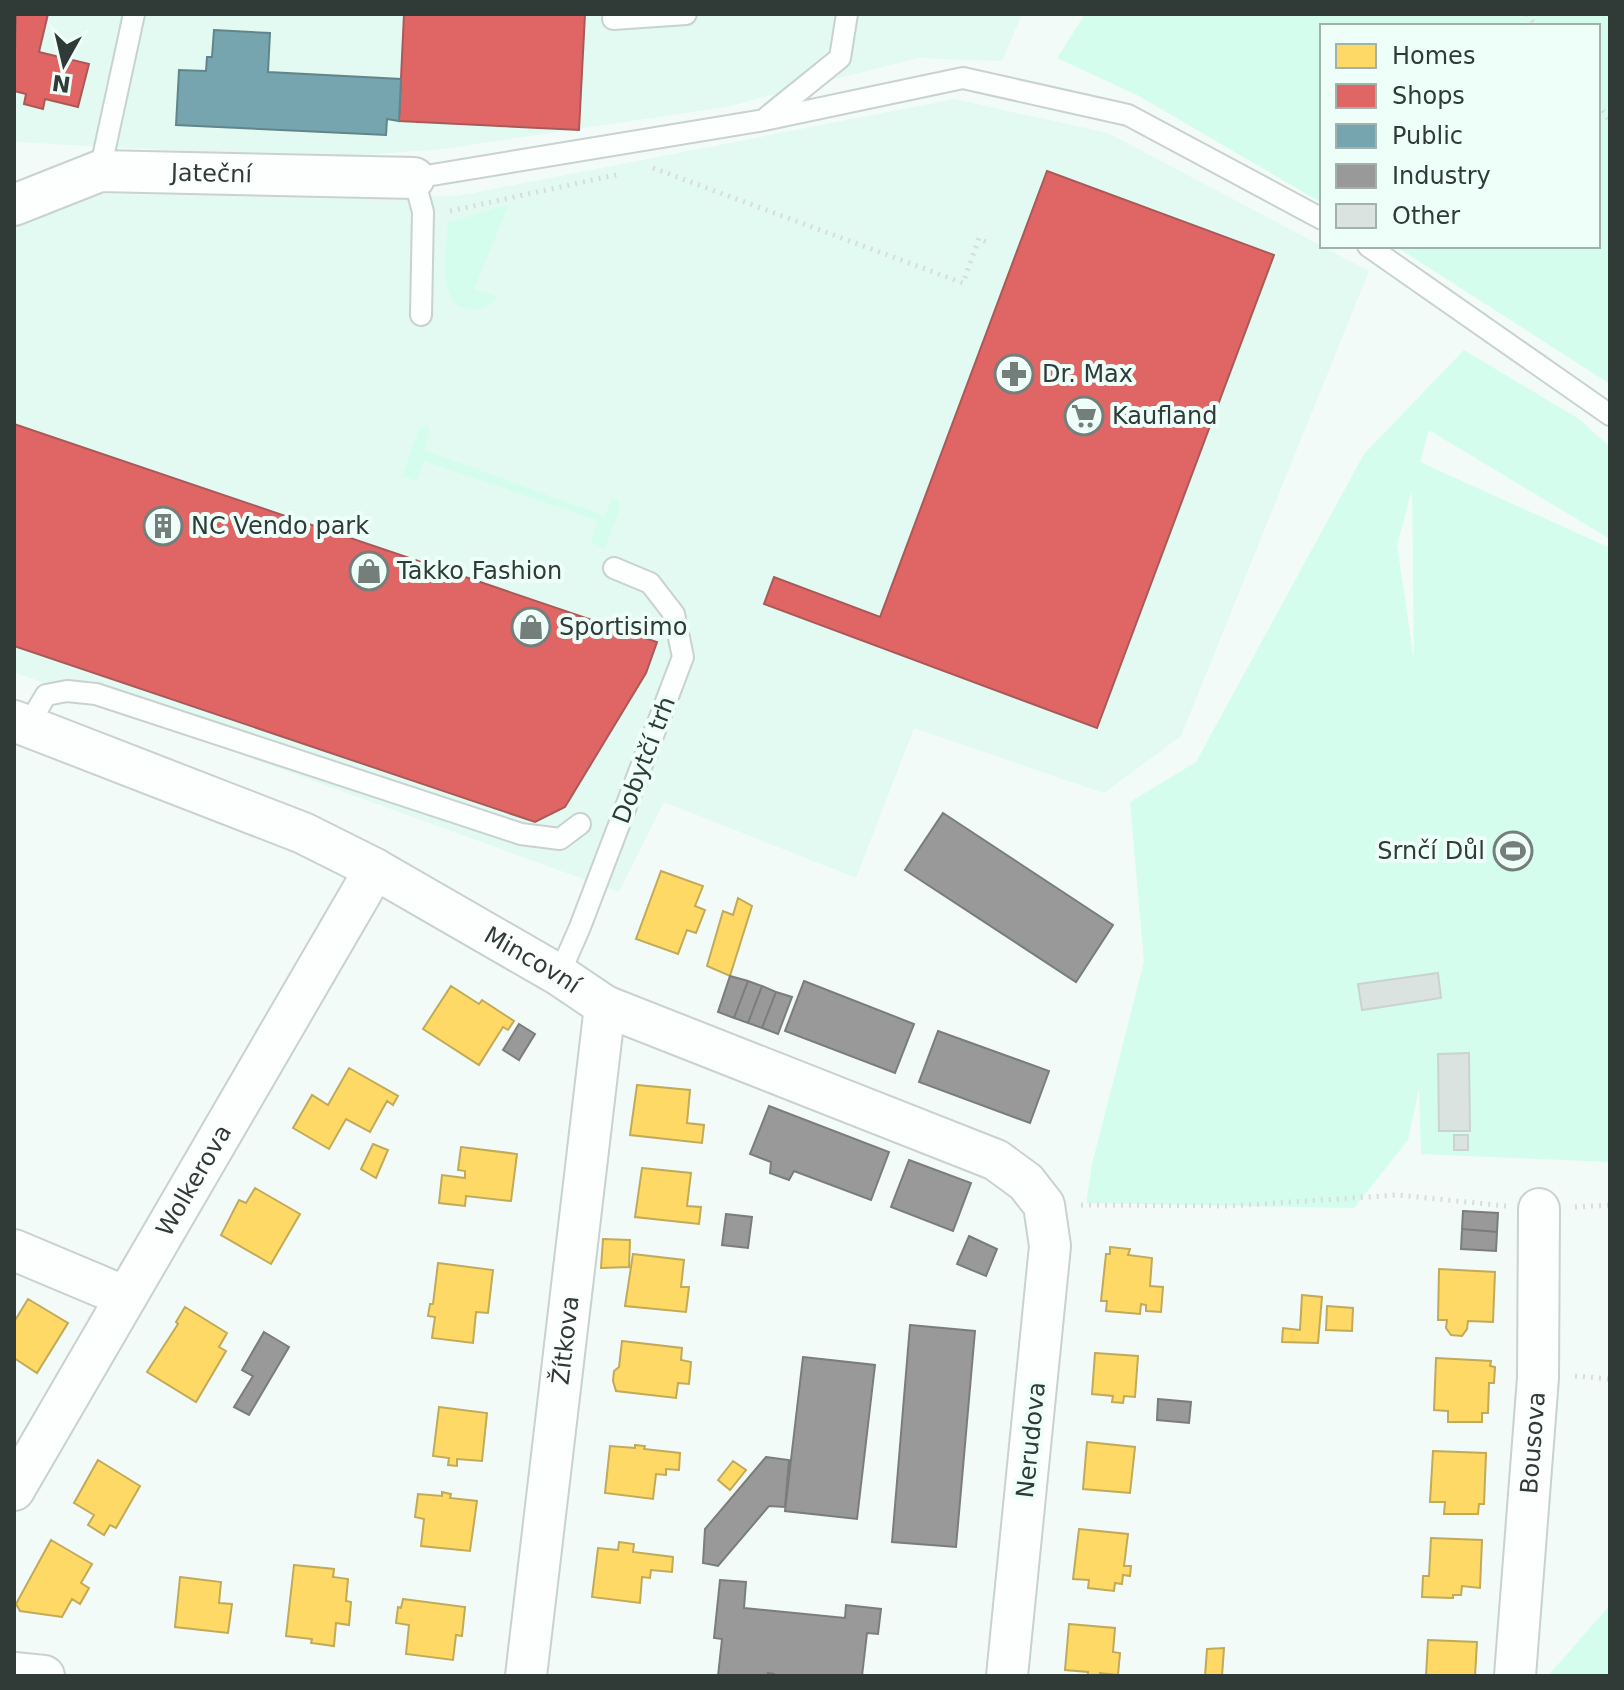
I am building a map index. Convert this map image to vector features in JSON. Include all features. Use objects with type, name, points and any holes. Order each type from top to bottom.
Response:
[{"type":"street","name":"Jateční","points":[[14,205],[100,171],[418,195]]},
{"type":"street","name":"Mincovní","points":[[21,723],[303,833],[375,869],[559,975],[605,1006],[996,1160],[1026,1182],[1044,1205]]},
{"type":"street","name":"Wolkerova","points":[[14,1490],[375,869]]},
{"type":"street","name":"Žítkova","points":[[526,1676],[605,1006]]},
{"type":"street","name":"Nerudova","points":[[1007,1676],[1050,1246],[1044,1205]]},
{"type":"street","name":"Bousova","points":[[1515,1676],[1538,1378],[1539,1209]]},
{"type":"street","points":[[14,1250],[126,1297]]},
{"type":"street","points":[[14,1673],[44,1676]]},
{"type":"lane","points":[[100,171],[134,14]]},
{"type":"lane","points":[[613,19],[686,14]]},
{"type":"lane","points":[[764,120],[840,58],[847,14]]},
{"type":"lane","points":[[421,315],[418,195],[963,78],[1128,115],[1320,218]]},
{"type":"lane","points":[[1371,248],[1610,415]]},
{"type":"lane","name":"Dobytčí trh","points":[[559,975],[683,657],[674,614],[650,583],[614,568]]},
{"type":"lane","points":[[21,723],[46,695],[67,691],[96,694],[521,834],[560,839],[580,824]]},
{"type":"path","points":[[1608,118],[1610,109]]},
{"type":"path","points":[[639,171],[653,168],[963,283],[979,238],[986,242]]},
{"type":"path","points":[[418,195],[446,212],[625,173]]},
{"type":"path","points":[[1044,1205],[1231,1206],[1398,1195],[1539,1209]]},
{"type":"shaded area","points":[[14,14],[1022,14],[1002,61],[918,58],[725,107],[443,149],[323,158],[14,142]]},
{"type":"shaded area","points":[[954,99],[1108,133],[1320,245],[1320,248],[1369,271],[1181,736],[1104,793],[914,728],[856,878],[664,802],[619,892],[14,672],[14,225],[95,194],[458,196]]},
{"type":"green space","points":[[1085,14],[1610,14],[1610,384],[1398,248],[1600,248],[1600,24],[1320,24],[1320,202],[1137,95],[1057,58]]},
{"type":"green space","points":[[509,204],[474,289],[498,297],[483,308],[465,308],[456,304],[450,295],[445,272],[448,223]]},
{"type":"green space","points":[[1464,350],[1579,419],[1610,447],[1610,539],[1429,430],[1420,462],[1610,548],[1610,1162],[1421,1154],[1419,1088],[1408,1140],[1354,1208],[1086,1203],[1092,1164],[1144,962],[1130,802],[1196,762],[1364,454]],"holes":[[[1412,493],[1414,660],[1397,545]]]},
{"type":"green space","points":[[427,425],[430,431],[424,450],[605,516],[612,498],[619,501],[619,510],[605,548],[591,543],[597,520],[424,461],[417,481],[402,476],[420,427]]},
{"type":"green space","points":[[1610,1605],[1610,1676],[1548,1676]]},
{"type":"building: Homes","points":[[661,871],[703,886],[695,906],[705,910],[696,933],[687,930],[678,954],[636,939]]},
{"type":"building: Homes","points":[[738,898],[752,906],[730,976],[707,966],[723,911],[733,915]]},
{"type":"building: Homes","points":[[451,986],[479,1004],[482,1000],[514,1021],[508,1030],[503,1027],[479,1065],[423,1029]]},
{"type":"building: Homes","points":[[349,1068],[398,1096],[393,1105],[387,1101],[370,1132],[346,1119],[329,1149],[293,1128],[312,1095],[328,1105]]},
{"type":"building: Homes","points":[[637,1085],[690,1090],[687,1123],[704,1125],[702,1143],[630,1135]]},
{"type":"building: Homes","points":[[373,1144],[388,1150],[376,1178],[361,1169]]},
{"type":"building: Homes","points":[[461,1147],[517,1154],[511,1201],[466,1196],[465,1206],[439,1203],[442,1175],[465,1178],[465,1171],[458,1170]]},
{"type":"building: Homes","points":[[642,1168],[691,1173],[687,1206],[701,1207],[699,1224],[635,1217]]},
{"type":"building: Homes","points":[[255,1188],[300,1214],[271,1264],[221,1235],[239,1200],[246,1203]]},
{"type":"building: Homes","points":[[603,1239],[630,1240],[629,1267],[601,1268]]},
{"type":"building: Homes","points":[[1110,1247],[1130,1249],[1128,1255],[1152,1258],[1150,1286],[1163,1287],[1161,1312],[1146,1311],[1146,1305],[1141,1304],[1140,1314],[1106,1311],[1107,1301],[1101,1301],[1106,1254],[1110,1254]]},
{"type":"building: Homes","points":[[633,1254],[684,1260],[681,1287],[689,1287],[686,1312],[625,1306]]},
{"type":"building: Homes","points":[[438,1263],[493,1270],[488,1313],[476,1312],[473,1343],[432,1338],[435,1317],[428,1316],[430,1304],[433,1304]]},
{"type":"building: Homes","points":[[1439,1269],[1495,1272],[1493,1322],[1468,1321],[1462,1336],[1451,1335],[1446,1328],[1447,1320],[1438,1320]]},
{"type":"building: Homes","points":[[1302,1295],[1322,1297],[1318,1343],[1282,1342],[1283,1328],[1300,1330]]},
{"type":"building: Homes","points":[[28,1299],[68,1323],[37,1373],[14,1358],[14,1322]]},
{"type":"building: Homes","points":[[1327,1306],[1353,1308],[1352,1331],[1326,1330]]},
{"type":"building: Homes","points":[[185,1307],[227,1333],[219,1347],[226,1351],[196,1402],[147,1372],[178,1324],[176,1322]]},
{"type":"building: Homes","points":[[622,1341],[682,1348],[681,1360],[691,1362],[689,1384],[678,1383],[676,1398],[616,1391],[614,1371],[619,1367]]},
{"type":"building: Homes","points":[[1095,1353],[1138,1356],[1135,1397],[1124,1396],[1123,1403],[1112,1402],[1113,1396],[1092,1394]]},
{"type":"building: Homes","points":[[1436,1358],[1491,1361],[1490,1366],[1495,1367],[1494,1383],[1489,1383],[1488,1413],[1482,1413],[1482,1422],[1448,1422],[1448,1411],[1434,1410]]},
{"type":"building: Homes","points":[[439,1407],[487,1413],[482,1461],[457,1459],[457,1466],[448,1465],[449,1458],[433,1456]]},
{"type":"building: Homes","points":[[1087,1442],[1135,1447],[1130,1493],[1083,1489]]},
{"type":"building: Homes","points":[[635,1445],[680,1453],[679,1470],[666,1469],[666,1475],[656,1474],[653,1499],[605,1493],[610,1446],[635,1448]]},
{"type":"building: Homes","points":[[1433,1451],[1486,1453],[1484,1504],[1479,1504],[1478,1514],[1444,1514],[1445,1502],[1430,1502]]},
{"type":"building: Homes","points":[[98,1460],[140,1486],[116,1528],[110,1525],[104,1535],[88,1525],[94,1515],[74,1503]]},
{"type":"building: Homes","points":[[733,1461],[746,1470],[730,1490],[718,1480]]},
{"type":"building: Homes","points":[[442,1492],[451,1494],[450,1498],[477,1501],[470,1551],[421,1546],[424,1519],[415,1517],[418,1494],[442,1496]]},
{"type":"building: Homes","points":[[1079,1529],[1128,1534],[1124,1566],[1131,1566],[1130,1576],[1123,1575],[1122,1584],[1115,1583],[1114,1591],[1088,1588],[1089,1580],[1073,1579]]},
{"type":"building: Homes","points":[[1431,1538],[1482,1540],[1480,1588],[1462,1586],[1461,1595],[1453,1595],[1453,1598],[1422,1597],[1423,1576],[1429,1576]]},
{"type":"building: Homes","points":[[51,1540],[92,1564],[81,1583],[89,1588],[80,1604],[72,1599],[62,1617],[20,1611],[16,1604]]},
{"type":"building: Homes","points":[[619,1542],[634,1544],[633,1552],[673,1557],[672,1572],[651,1570],[650,1578],[642,1577],[640,1603],[592,1597],[598,1548],[618,1550]]},
{"type":"building: Homes","points":[[294,1565],[334,1569],[333,1577],[348,1579],[346,1601],[351,1602],[349,1625],[336,1623],[334,1646],[286,1636]]},
{"type":"building: Homes","points":[[180,1577],[221,1582],[219,1603],[232,1604],[228,1633],[175,1627]]},
{"type":"building: Homes","points":[[403,1599],[465,1607],[462,1636],[456,1635],[453,1660],[406,1654],[409,1625],[396,1623],[398,1607],[401,1608]]},
{"type":"building: Homes","points":[[1069,1624],[1115,1628],[1113,1652],[1120,1653],[1118,1675],[1100,1673],[1100,1676],[1088,1676],[1088,1672],[1065,1670]]},
{"type":"building: Homes","points":[[1428,1640],[1477,1642],[1475,1676],[1426,1676]]},
{"type":"building: Homes","points":[[1224,1648],[1222,1676],[1205,1676],[1207,1649]]},
{"type":"building: Shops","points":[[16,14],[48,14],[39,52],[89,64],[78,107],[45,99],[43,109],[24,104],[26,94],[14,91]]},
{"type":"building: Shops","points":[[404,14],[585,14],[579,130],[399,121]]},
{"type":"building: Shops","name":"Kaufland","points":[[1047,171],[1274,255],[1097,728],[764,604],[774,577],[880,617]]},
{"type":"building: Shops","name":"NC Vendo park","points":[[14,424],[657,642],[646,673],[565,807],[535,822],[14,646]]},
{"type":"building: Public","points":[[214,30],[270,33],[268,72],[401,79],[399,121],[387,119],[386,135],[176,125],[179,70],[206,71],[207,57],[212,57]]},
{"type":"building: Industry","points":[[943,813],[1113,925],[1076,982],[905,870]]},
{"type":"building: Industry","points":[[730,976],[748,981],[734,1018],[718,1012]]},
{"type":"building: Industry","points":[[748,981],[762,986],[748,1023],[734,1018]]},
{"type":"building: Industry","points":[[804,981],[914,1024],[895,1073],[785,1031]]},
{"type":"building: Industry","points":[[762,986],[776,992],[762,1028],[748,1023]]},
{"type":"building: Industry","points":[[776,992],[792,997],[778,1034],[762,1028]]},
{"type":"building: Industry","points":[[519,1024],[535,1034],[519,1060],[503,1050]]},
{"type":"building: Industry","points":[[938,1031],[1049,1071],[1030,1123],[919,1082]]},
{"type":"building: Industry","points":[[769,1106],[889,1152],[871,1200],[794,1171],[789,1180],[770,1173],[771,1162],[750,1154]]},
{"type":"building: Industry","points":[[909,1160],[971,1183],[953,1231],[891,1207]]},
{"type":"building: Industry","points":[[1463,1211],[1498,1213],[1497,1232],[1462,1229]]},
{"type":"building: Industry","points":[[726,1214],[752,1217],[748,1248],[722,1245]]},
{"type":"building: Industry","points":[[1462,1229],[1497,1232],[1496,1251],[1461,1249]]},
{"type":"building: Industry","points":[[969,1236],[997,1249],[986,1276],[957,1264]]},
{"type":"building: Industry","points":[[910,1325],[975,1331],[956,1547],[892,1542]]},
{"type":"building: Industry","points":[[264,1332],[289,1347],[249,1415],[234,1407],[253,1376],[242,1370]]},
{"type":"building: Industry","points":[[803,1357],[875,1365],[857,1519],[785,1511]]},
{"type":"building: Industry","points":[[1158,1399],[1191,1402],[1189,1423],[1157,1420]]},
{"type":"building: Industry","points":[[766,1457],[789,1460],[785,1507],[769,1506],[718,1566],[703,1563],[705,1529]]},
{"type":"building: Industry","points":[[720,1580],[746,1582],[744,1608],[845,1618],[846,1605],[881,1609],[878,1634],[867,1633],[862,1676],[774,1676],[768,1673],[767,1676],[718,1676],[722,1639],[714,1638]]},
{"type":"building: Other","points":[[1438,973],[1441,998],[1362,1010],[1358,984]]},
{"type":"building: Other","points":[[1469,1053],[1470,1131],[1439,1131],[1438,1054]]},
{"type":"building: Other","points":[[1454,1135],[1468,1135],[1468,1150],[1454,1150]]},
{"type":"place","name":"Dr. Max","points":[[1014,374]]},
{"type":"place","name":"Kaufland","points":[[1084,416]]},
{"type":"place","name":"NC Vendo park","points":[[163,526]]},
{"type":"place","name":"Takko Fashion","points":[[369,571]]},
{"type":"place","name":"Sportisimo","points":[[531,627]]},
{"type":"place","name":"Srnčí Důl","points":[[1513,851]]}]
